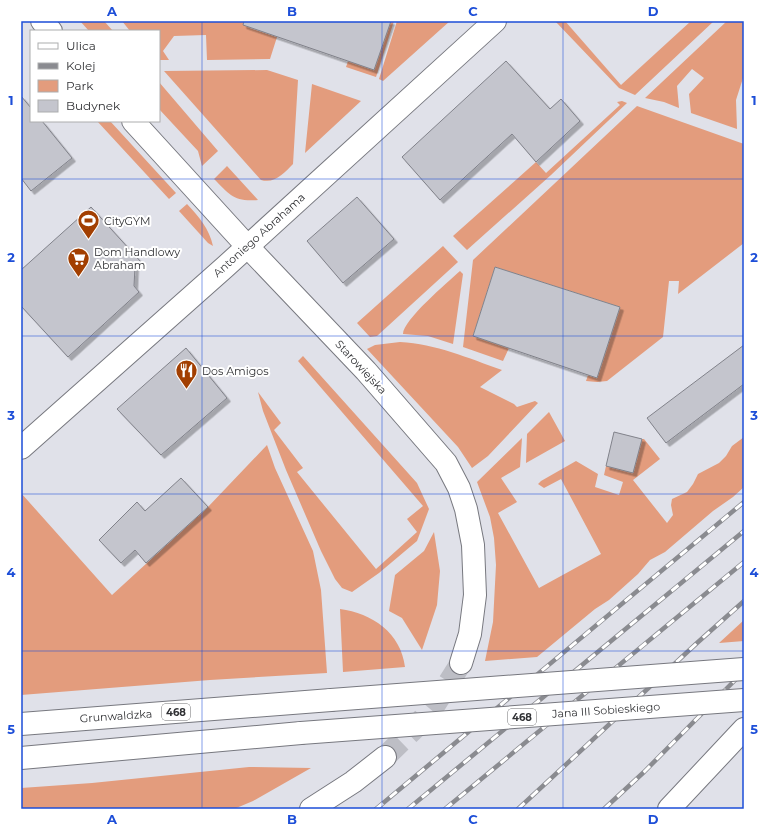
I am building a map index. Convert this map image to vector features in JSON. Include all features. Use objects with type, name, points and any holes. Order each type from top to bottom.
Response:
[{"type":"main road","points":[[42,21],[50,30]]},
{"type":"main road","name":"Antoniego Abrahama","points":[[21,448],[248,246],[495,21]]},
{"type":"main road","name":"Starowiejska","points":[[134,122],[366,371],[446,463],[459,488],[466,509],[473,545],[475,595],[470,634],[461,663]]},
{"type":"main road","name":"Grunwaldzka","points":[[21,724],[744,669]]},
{"type":"main road","name":"Jana III Sobieskiego","points":[[21,758],[301,733],[744,700]]},
{"type":"main road","points":[[669,809],[744,729]]},
{"type":"main road","points":[[311,809],[353,782],[385,757]]},
{"type":"green space","points":[[80,21],[104,21],[112,30],[88,30]]},
{"type":"green space","points":[[122,21],[252,21],[250,28],[277,37],[270,59],[207,60],[206,35],[174,36],[163,51],[169,60],[160,60],[160,30],[129,30]]},
{"type":"green space","points":[[391,21],[394,21],[376,77],[346,67],[348,61],[374,70]]},
{"type":"green space","points":[[397,21],[450,21],[383,81],[379,79]]},
{"type":"green space","points":[[555,21],[565,21],[621,85],[691,21],[714,21],[635,95],[619,88]]},
{"type":"green space","points":[[727,21],[744,21],[744,75],[736,100],[737,129],[691,113],[689,94],[704,78],[692,69],[677,86],[679,108],[664,102],[645,98]]},
{"type":"green space","points":[[267,70],[298,80],[293,164],[279,177],[266,181],[261,180],[164,71]]},
{"type":"green space","points":[[160,83],[218,151],[202,166],[198,151],[160,110]]},
{"type":"green space","points":[[312,84],[361,101],[305,153]]},
{"type":"green space","points":[[622,101],[627,103],[551,175],[467,250],[453,236],[536,162],[546,173],[620,105],[617,102]]},
{"type":"green space","points":[[637,106],[744,144],[744,243],[678,294],[679,281],[669,281],[663,337],[607,381],[586,381],[588,375],[597,378],[620,307],[495,267],[473,336],[509,348],[503,361],[463,347],[473,260]]},
{"type":"green space","points":[[98,122],[111,122],[176,193],[169,199]]},
{"type":"green space","points":[[227,166],[258,200],[243,200],[233,196],[214,179]]},
{"type":"green space","points":[[187,204],[206,228],[213,246],[208,243],[179,211]]},
{"type":"green space","points":[[443,246],[458,262],[377,336],[370,337],[357,323]]},
{"type":"green space","points":[[460,271],[463,274],[453,344],[428,336],[403,334],[410,320],[418,311]]},
{"type":"green space","points":[[400,342],[413,343],[439,349],[464,356],[502,370],[480,387],[514,404],[517,407],[535,401],[538,403],[488,456],[472,468],[458,447],[367,349],[375,345]]},
{"type":"green space","points":[[303,356],[417,483],[429,509],[417,541],[379,573],[352,592],[342,588],[335,579],[321,551],[286,470],[263,411],[258,392],[281,423],[274,430],[303,468],[297,472],[376,569],[417,532],[407,519],[423,506],[298,361]]},
{"type":"green space","points":[[549,412],[565,441],[526,463],[527,434]]},
{"type":"green space","points":[[744,437],[744,487],[733,497],[713,511],[665,552],[650,560],[638,574],[609,600],[595,609],[537,657],[485,661],[493,622],[496,565],[494,538],[490,517],[477,482],[522,438],[520,467],[501,478],[517,502],[498,513],[539,588],[601,554],[561,479],[544,488],[538,484],[541,481],[576,461],[598,474],[595,487],[619,495],[623,482],[604,475],[606,466],[633,472],[642,439],[644,439],[660,459],[633,480],[667,523],[673,515],[671,505],[672,499],[687,492],[698,474],[719,463],[726,456],[732,446]]},
{"type":"green space","points":[[267,445],[275,468],[313,551],[321,590],[327,673],[210,680],[21,695],[21,493],[112,595],[207,508]]},
{"type":"green space","points":[[434,532],[440,571],[437,605],[422,650],[402,618],[389,611],[395,575],[424,551]]},
{"type":"green space","points":[[340,609],[363,615],[374,620],[383,627],[398,644],[405,667],[343,672]]},
{"type":"green space","points":[[744,620],[744,641],[719,643]]},
{"type":"green space","points":[[249,767],[311,768],[253,801],[234,809],[21,809],[21,788],[92,783]]},
{"type":"building","points":[[244,21],[391,21],[374,70],[243,25]]},
{"type":"building","points":[[506,61],[550,109],[561,99],[580,121],[536,162],[512,134],[440,200],[402,157]]},
{"type":"building","points":[[21,96],[30,107],[30,122],[43,122],[72,158],[31,191],[21,178]]},
{"type":"building","points":[[357,197],[394,239],[343,283],[307,241]]},
{"type":"building","name":"Dom Handlowy Abraham","points":[[91,207],[141,262],[135,267],[134,286],[139,292],[68,357],[21,306],[21,270]]},
{"type":"building","points":[[495,267],[620,307],[597,378],[473,336]]},
{"type":"building","points":[[744,345],[744,384],[666,443],[647,418]]},
{"type":"building","points":[[186,348],[227,398],[161,455],[117,409]]},
{"type":"building","points":[[614,432],[642,439],[633,473],[606,466]]},
{"type":"building","points":[[181,478],[208,507],[146,563],[135,550],[121,563],[99,540],[137,502],[145,511]]},
{"type":"tunnel","points":[[385,757],[415,728],[436,703],[461,663]]},
{"type":"railway","points":[[376,809],[744,502]]},
{"type":"railway","points":[[408,809],[744,531]]},
{"type":"railway","points":[[445,809],[744,562]]},
{"type":"railway","points":[[518,809],[744,601]]},
{"type":"railway","points":[[604,809],[644,772],[744,671]]},
{"type":"place","name":"CityGYM","points":[[89,240]]},
{"type":"place","name":"Dom Handlowy Abraham","points":[[78,278]]},
{"type":"place","name":"Dos Amigos","points":[[187,390]]}]
